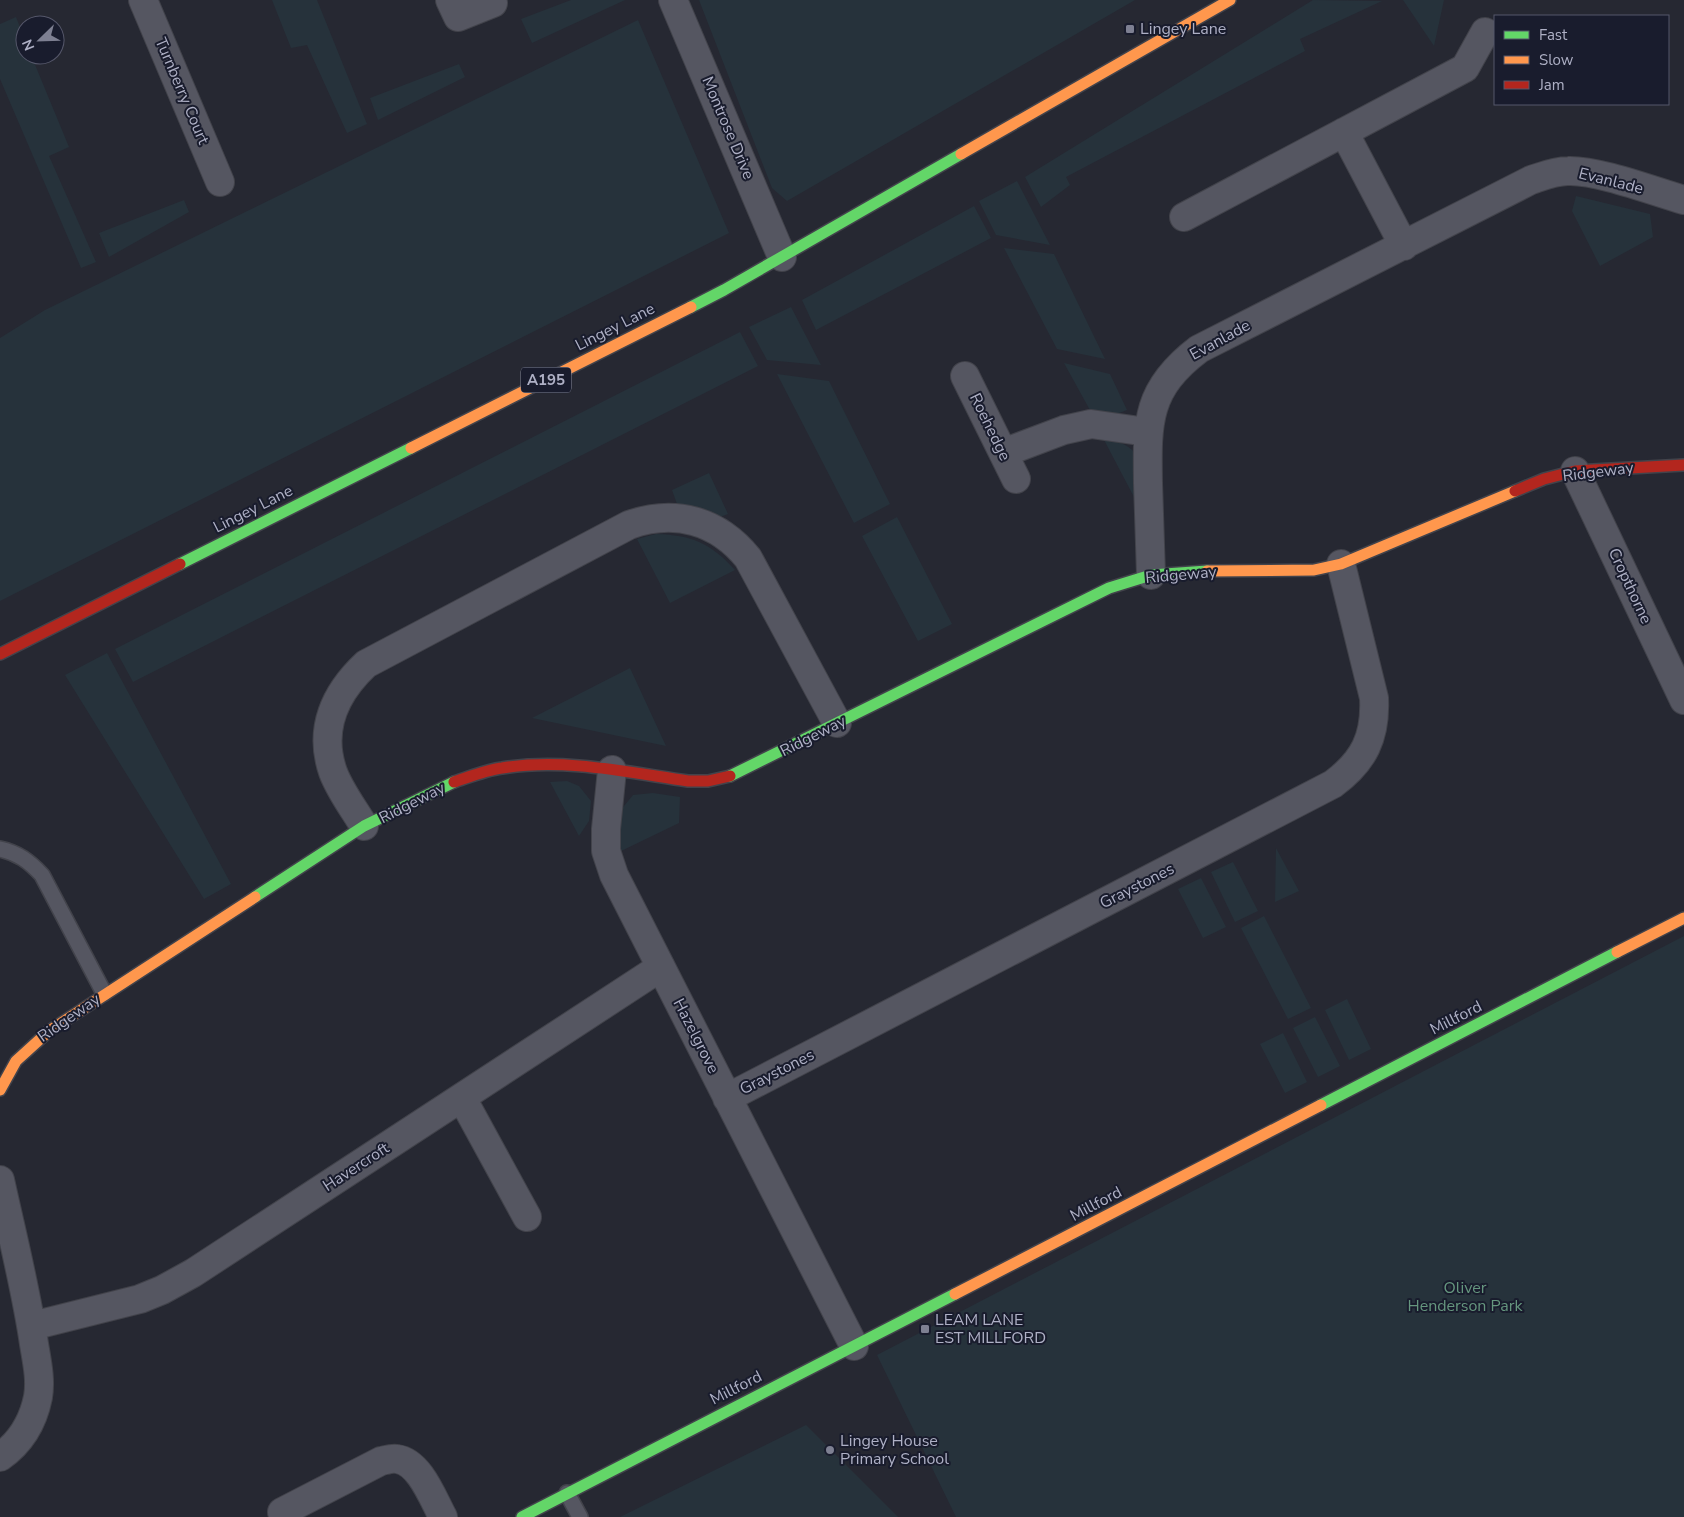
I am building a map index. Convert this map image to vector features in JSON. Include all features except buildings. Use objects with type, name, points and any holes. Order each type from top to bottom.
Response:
[{"type":"street","name":"Turnberry Court","points":[[143,0],[220,182]]},
{"type":"street","points":[[450,0],[458,17],[493,3]]},
{"type":"street","name":"Montrose Drive","points":[[673,0],[782,257]]},
{"type":"street","name":"Lingey Lane","points":[[0,654],[669,318],[782,257],[1230,0]]},
{"type":"street","points":[[1184,217],[1465,68],[1485,32]]},
{"type":"street","points":[[1344,132],[1404,246]]},
{"type":"street","name":"Evanlade","points":[[1151,575],[1147,432],[1153,407],[1164,384],[1179,364],[1200,349],[1531,180],[1550,173],[1568,171],[1587,172],[1684,200]]},
{"type":"street","name":"Roehedge","points":[[965,376],[1016,479]]},
{"type":"street","points":[[1003,453],[1064,430],[1091,424],[1147,432]]},
{"type":"street","name":"Ridgeway","points":[[0,1090],[6,1076],[29,1047],[104,993],[364,826],[445,785],[500,768],[539,764],[568,764],[688,781],[708,781],[728,777],[746,770],[1109,588],[1151,575],[1194,571],[1314,570],[1341,564],[1544,480],[1575,471],[1684,465]]},
{"type":"street","name":"Cropthorne","points":[[1575,471],[1684,700]]},
{"type":"street","points":[[364,826],[333,774],[328,752],[328,729],[332,714],[348,681],[366,664],[629,525],[648,519],[670,518],[693,521],[716,529],[734,541],[748,558],[837,723]]},
{"type":"street","name":"Graystones","points":[[727,1098],[1231,838],[1332,784],[1348,773],[1362,755],[1372,736],[1375,718],[1374,698],[1341,564]]},
{"type":"street","name":"Hazelgrove","points":[[612,770],[606,829],[606,851],[614,875],[854,1346]]},
{"type":"street","name":"Millford","points":[[522,1517],[1072,1235],[1321,1103],[1488,1020],[1684,918]]},
{"type":"street","name":"Havercroft","points":[[32,1326],[140,1298],[162,1290],[193,1273],[661,967]]},
{"type":"street","points":[[462,1098],[526,1217]]},
{"type":"street","points":[[0,1180],[32,1326],[39,1378],[38,1396],[27,1428],[19,1440],[0,1457]]},
{"type":"street","points":[[285,1517],[282,1512],[381,1461],[396,1458],[406,1462],[418,1472],[443,1517]]},
{"type":"lane","points":[[0,849],[14,852],[29,862],[42,875],[104,993]]},
{"type":"lane","points":[[567,1493],[580,1517]]},
{"type":"green space","points":[[272,0],[317,0],[367,124],[347,133],[307,45],[291,48]]},
{"type":"green space","points":[[571,0],[625,0],[532,43],[521,19]]},
{"type":"green space","points":[[699,0],[1135,0],[787,201],[772,188]]},
{"type":"green space","points":[[1313,0],[1382,1],[1300,39],[1305,51],[1066,177],[1070,185],[1041,207],[1025,177]]},
{"type":"green space","points":[[1403,0],[1444,0],[1434,46]]},
{"type":"green space","points":[[15,17],[15,65],[35,65],[69,147],[49,156],[96,262],[81,268],[0,79],[0,24]]},
{"type":"green space","points":[[638,20],[729,233],[0,601],[0,338],[45,310]]},
{"type":"green space","points":[[459,64],[465,77],[378,120],[370,98]]},
{"type":"green space","points":[[1017,181],[1050,245],[996,235],[979,201]]},
{"type":"green space","points":[[1576,196],[1650,214],[1653,237],[1600,266],[1572,211]]},
{"type":"green space","points":[[184,200],[189,212],[109,257],[99,233]]},
{"type":"green space","points":[[974,206],[991,238],[816,330],[802,300]]},
{"type":"green space","points":[[1004,248],[1054,254],[1105,359],[1057,349]]},
{"type":"green space","points":[[791,307],[821,365],[767,360],[749,327]]},
{"type":"green space","points":[[740,332],[758,366],[133,682],[115,649]]},
{"type":"green space","points":[[1064,363],[1110,374],[1127,410],[1109,417],[1091,412]]},
{"type":"green space","points":[[777,374],[829,381],[890,504],[854,523]]},
{"type":"green space","points":[[1103,438],[1126,446],[1137,457],[1139,473],[1134,497]]},
{"type":"green space","points":[[709,473],[728,514],[720,517],[677,504],[672,490]]},
{"type":"green space","points":[[897,517],[952,624],[918,641],[862,536]]},
{"type":"green space","points":[[656,534],[680,536],[700,542],[717,553],[735,570],[670,603],[637,539]]},
{"type":"green space","points":[[107,653],[231,884],[204,899],[65,675]]},
{"type":"green space","points":[[630,668],[666,746],[532,718]]},
{"type":"green space","points":[[567,781],[579,786],[591,801],[589,821],[579,836],[550,782]]},
{"type":"green space","points":[[653,793],[680,797],[679,823],[619,852],[616,816],[633,795]]},
{"type":"green space","points":[[1276,848],[1299,891],[1275,902]]},
{"type":"green space","points":[[1233,862],[1258,911],[1235,922],[1211,872]]},
{"type":"green space","points":[[1201,878],[1226,927],[1203,938],[1178,889]]},
{"type":"green space","points":[[1264,916],[1311,1008],[1288,1019],[1241,928]]},
{"type":"green space","name":"Oliver Henderson Park","points":[[1684,936],[1684,1517],[956,1517],[877,1355]]},
{"type":"green space","points":[[1347,999],[1371,1049],[1349,1060],[1325,1010]]},
{"type":"green space","points":[[1315,1017],[1340,1066],[1318,1077],[1293,1028]]},
{"type":"green space","points":[[1283,1033],[1307,1082],[1285,1093],[1260,1044]]},
{"type":"green space","points":[[806,1425],[898,1517],[620,1517]]},
{"type":"traffic: fast","points":[[691,307],[961,154]]},
{"type":"traffic: fast","points":[[180,564],[411,448]]},
{"type":"traffic: fast","points":[[730,776],[1109,588],[1151,575],[1207,571]]},
{"type":"traffic: fast","points":[[255,897],[364,826],[454,782]]},
{"type":"traffic: fast","points":[[1321,1105],[1617,952]]},
{"type":"traffic: fast","points":[[522,1517],[955,1294]]},
{"type":"traffic: slow","points":[[961,154],[1230,0]]},
{"type":"traffic: slow","points":[[411,448],[691,307]]},
{"type":"traffic: slow","points":[[1207,571],[1314,570],[1341,564],[1515,491]]},
{"type":"traffic: slow","points":[[0,1090],[16,1061],[49,1031],[255,897]]},
{"type":"traffic: slow","points":[[1617,952],[1684,918]]},
{"type":"traffic: slow","points":[[955,1294],[1321,1105]]},
{"type":"traffic: jam","points":[[1515,491],[1544,479],[1575,471],[1684,465]]},
{"type":"traffic: jam","points":[[0,654],[180,564]]},
{"type":"traffic: jam","points":[[454,782],[496,769],[525,765],[595,767],[688,781],[708,781],[730,776]]},
{"type":"place","name":"Lingey Lane","points":[[1130,29]]},
{"type":"place","name":"LEAM LANE EST MILLFORD","points":[[925,1329]]},
{"type":"place","name":"Lingey House Primary School","points":[[830,1450]]}]
